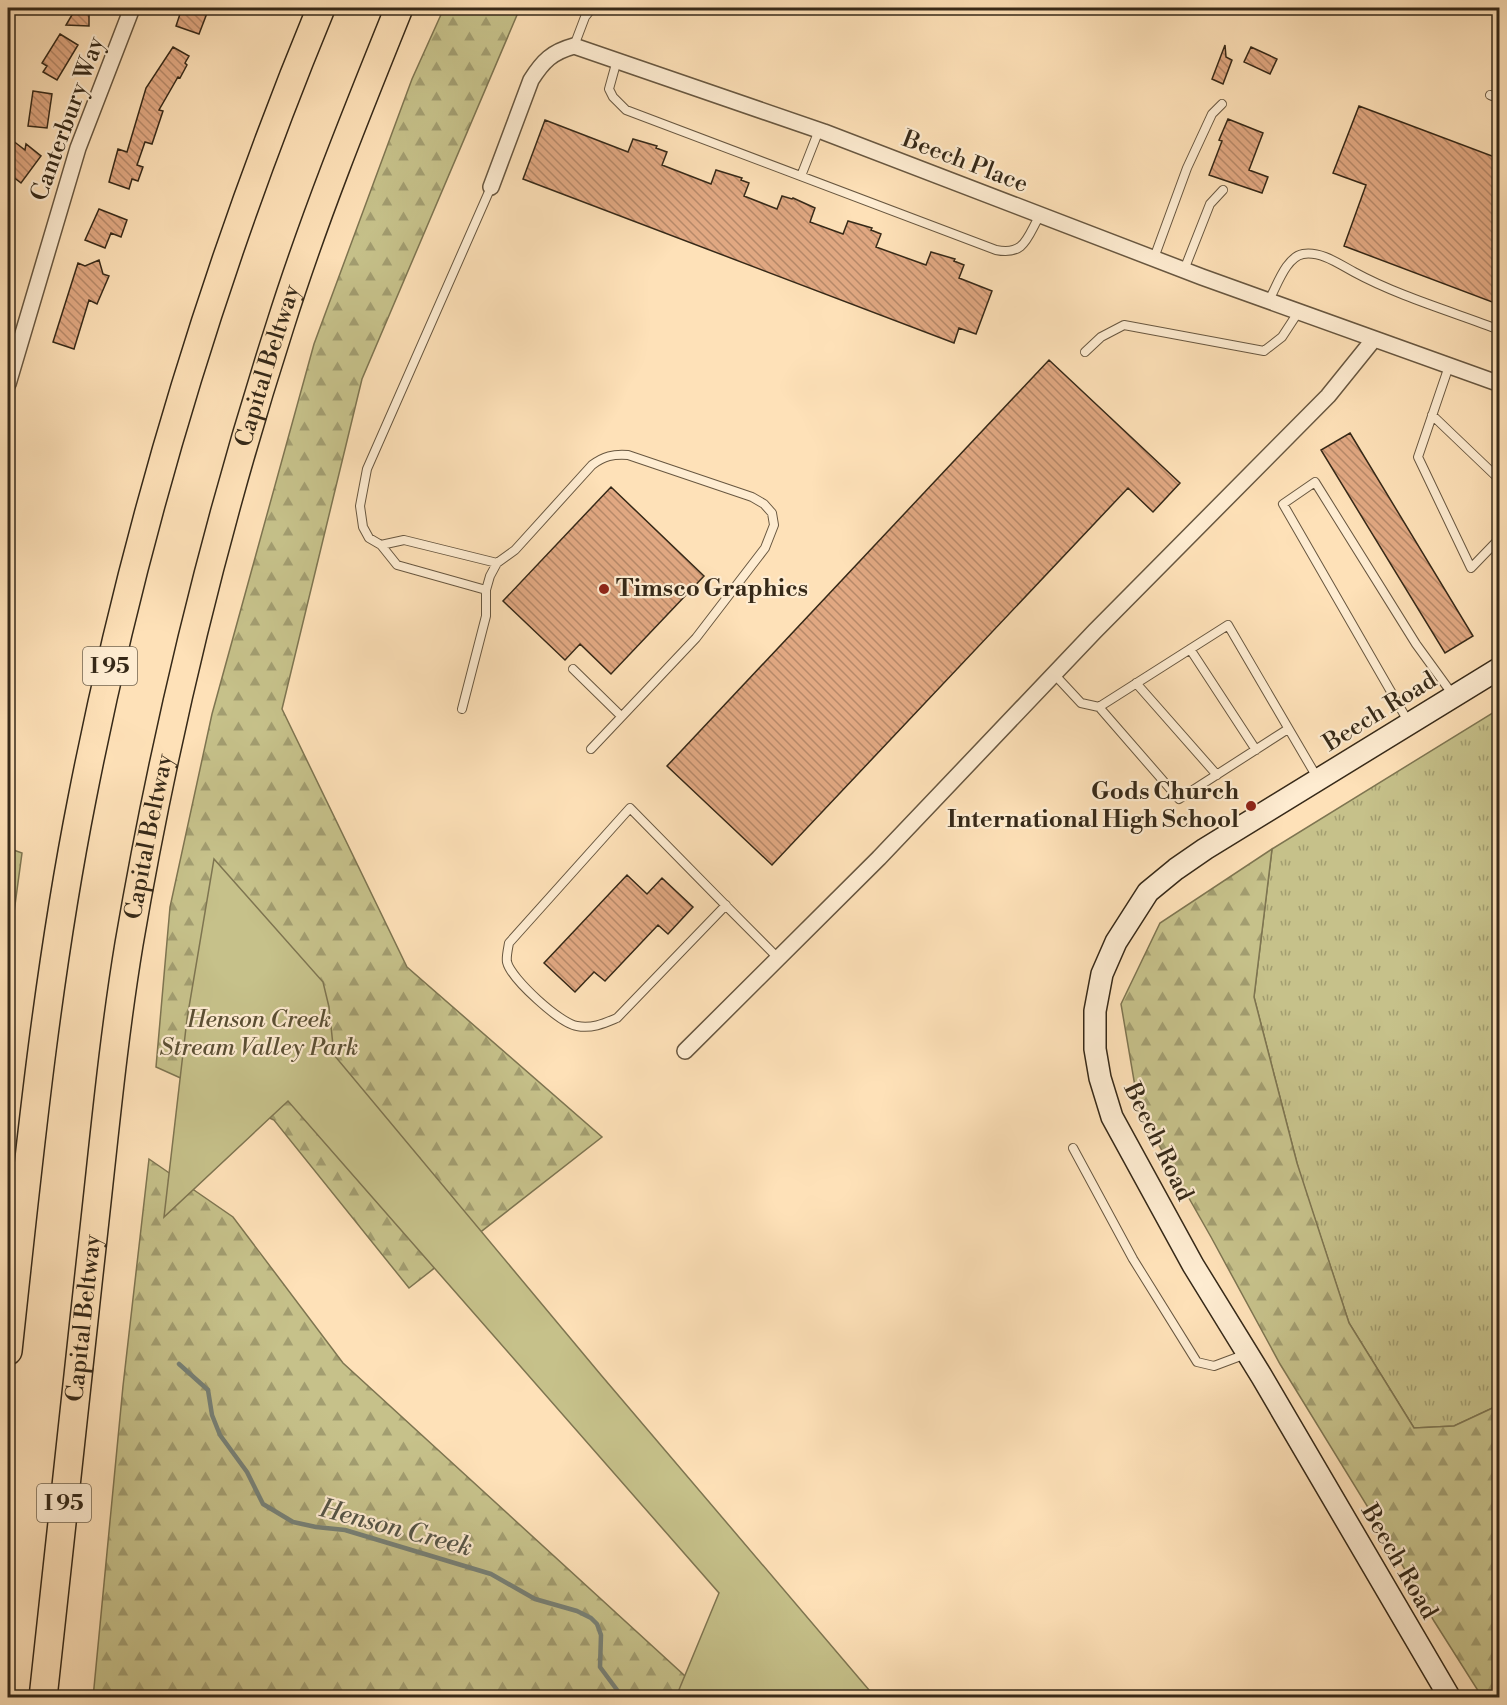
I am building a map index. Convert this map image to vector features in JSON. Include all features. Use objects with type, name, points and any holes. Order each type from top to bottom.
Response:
[{"type":"highway","name":"I 95","points":[[8,1351],[39,1072],[60,927],[82,800],[110,669],[158,481],[212,301],[250,189],[321,8]]},
{"type":"highway","name":"Capital Beltway","points":[[43,1698],[110,1086],[129,948],[152,818],[179,690],[214,547],[281,323],[323,203],[399,8]]},
{"type":"street","name":"Canterbury Way","points":[[8,384],[78,148],[132,8]]},
{"type":"street","name":"Beech Place","points":[[574,46],[819,130],[1184,270],[1500,384]]},
{"type":"street","points":[[491,187],[531,80],[540,65],[558,50],[574,46]]},
{"type":"street","points":[[685,1051],[879,858],[1054,674],[1328,396],[1374,339]]},
{"type":"street","name":"Beech Road","points":[[1449,1698],[1193,1265],[1112,1117],[1096,1059],[1095,1011],[1102,974],[1116,942],[1148,892],[1205,849],[1500,668]]},
{"type":"lane","points":[[574,46],[585,17],[592,8]]},
{"type":"lane","points":[[617,60],[609,89],[613,97],[626,110],[996,250],[1009,253],[1021,248],[1040,215]]},
{"type":"lane","points":[[1490,95],[1500,99]]},
{"type":"lane","points":[[1154,258],[1187,168],[1212,114],[1222,104]]},
{"type":"lane","points":[[801,176],[819,130]]},
{"type":"lane","points":[[486,590],[397,565],[381,545],[369,538],[363,527],[360,506],[367,469],[491,187]]},
{"type":"lane","points":[[1184,270],[1210,204],[1223,190]]},
{"type":"lane","points":[[1269,300],[1291,260],[1303,254],[1322,255],[1371,281],[1500,330]]},
{"type":"lane","points":[[1085,352],[1101,338],[1124,325],[1264,351],[1282,337],[1299,311]]},
{"type":"lane","points":[[1449,366],[1418,458],[1471,568],[1500,538]]},
{"type":"lane","points":[[1432,415],[1500,480]]},
{"type":"lane","points":[[462,709],[486,616],[486,590],[497,563],[514,550],[592,465],[602,458],[614,454],[628,455],[752,497],[764,504],[772,513],[774,525],[765,548],[696,638],[591,748]]},
{"type":"lane","points":[[1409,723],[1283,504],[1315,482],[1416,644],[1454,696]]},
{"type":"lane","points":[[381,545],[404,540],[497,563]]},
{"type":"lane","points":[[1099,707],[1228,625],[1319,780]]},
{"type":"lane","points":[[1190,650],[1256,750]]},
{"type":"lane","points":[[573,669],[621,716]]},
{"type":"lane","points":[[1054,674],[1081,702],[1099,707],[1179,799],[1288,729]]},
{"type":"lane","points":[[1136,683],[1217,775]]},
{"type":"lane","points":[[726,905],[617,1018],[597,1026],[577,1026],[563,1021],[515,977],[507,962],[509,944],[630,808],[726,905],[779,959]]},
{"type":"lane","points":[[1073,1148],[1133,1259],[1197,1362],[1214,1366],[1247,1354]]},
{"type":"green space","points":[[444,8],[520,8],[362,379],[282,709],[407,967],[602,1137],[409,1288],[274,1120],[156,1067],[170,907],[212,714],[314,344],[412,79]]},
{"type":"green space","points":[[1499,709],[1499,1405],[1454,1426],[1414,1428],[1349,1323],[1299,1171],[1254,997],[1272,849]]},
{"type":"green space","points":[[8,848],[22,853],[8,957]]},
{"type":"green space","points":[[1272,849],[1254,997],[1297,1163],[1349,1323],[1414,1428],[1454,1426],[1499,1405],[1499,1697],[1482,1697],[1434,1621],[1388,1540],[1280,1364],[1139,1110],[1121,1004],[1160,923]]},
{"type":"green space","name":"Henson Creek Stream Valley Park","points":[[214,859],[323,982],[329,1007],[334,1055],[601,1375],[875,1697],[676,1697],[719,1593],[288,1101],[164,1217],[187,1019]]},
{"type":"green space","points":[[149,1159],[233,1217],[343,1363],[708,1697],[93,1698],[123,1386]]},
{"type":"building","points":[[76,8],[89,8],[89,26],[66,25]]},
{"type":"building","points":[[182,8],[209,8],[199,34],[176,26]]},
{"type":"building","points":[[60,34],[78,45],[57,80],[43,72],[47,66],[42,63]]},
{"type":"building","points":[[1225,45],[1226,57],[1232,60],[1223,84],[1212,79]]},
{"type":"building","points":[[173,47],[189,56],[185,63],[187,65],[159,110],[163,111],[152,144],[145,142],[137,165],[143,167],[138,181],[132,179],[129,189],[109,182],[118,149],[127,152],[146,88]]},
{"type":"building","points":[[1251,47],[1277,59],[1270,74],[1244,62]]},
{"type":"building","points":[[33,91],[52,94],[47,128],[28,126]]},
{"type":"building","points":[[1359,106],[1500,159],[1500,305],[1344,246],[1366,185],[1333,173]]},
{"type":"building","points":[[1228,119],[1263,133],[1249,170],[1268,177],[1262,193],[1209,175]]},
{"type":"building","points":[[545,120],[628,152],[633,139],[657,146],[656,148],[667,152],[662,165],[711,184],[716,170],[742,178],[741,180],[749,183],[744,196],[777,209],[782,196],[793,198],[815,208],[810,222],[843,234],[848,221],[872,228],[871,230],[881,234],[876,247],[926,265],[931,252],[955,259],[954,261],[964,265],[959,278],[992,291],[976,334],[959,328],[954,343],[523,179]]},
{"type":"building","points":[[8,137],[25,150],[26,144],[41,156],[21,183],[8,173],[8,166],[13,160],[8,156]]},
{"type":"building","points":[[99,209],[127,220],[121,237],[111,233],[105,248],[85,240]]},
{"type":"building","points":[[99,260],[103,274],[109,276],[97,304],[89,300],[74,349],[53,342],[78,263],[85,266]]},
{"type":"building","points":[[1049,360],[1180,483],[1153,512],[1128,488],[772,865],[667,766]]},
{"type":"building","points":[[1350,433],[1473,636],[1445,653],[1321,450]]},
{"type":"building","name":"Timsco Graphics","points":[[611,487],[704,576],[611,674],[580,644],[565,660],[503,601]]},
{"type":"building","points":[[627,875],[647,894],[662,878],[693,907],[668,934],[658,925],[605,981],[594,972],[575,992],[544,963]]},
{"type":"waterway","name":"Henson Creek","points":[[179,1364],[208,1390],[212,1415],[220,1435],[247,1472],[263,1504],[293,1522],[345,1530],[491,1574],[535,1599],[577,1611],[591,1618],[597,1624],[601,1635],[600,1667],[623,1698]]},
{"type":"place","name":"Timsco Graphics","points":[[604,589]]},
{"type":"place","name":"Gods Church International High School","points":[[1251,806]]}]
